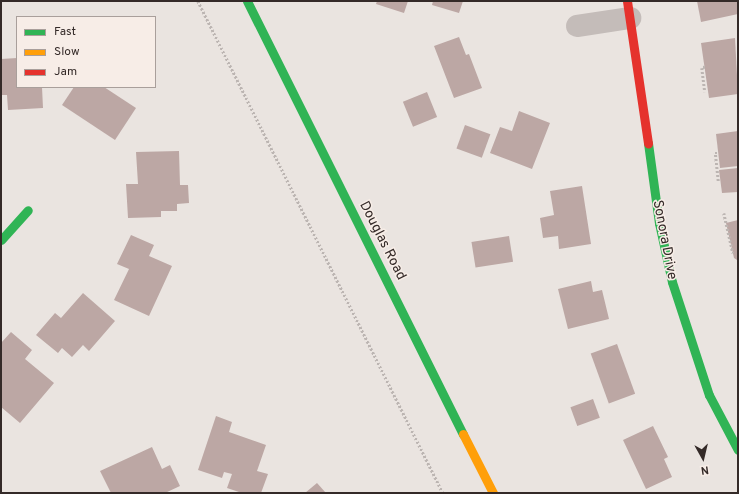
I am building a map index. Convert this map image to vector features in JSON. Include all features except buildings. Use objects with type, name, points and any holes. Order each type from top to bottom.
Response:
[{"type":"street","name":"Douglas Road","points":[[247,1],[493,493]]},
{"type":"street","name":"Sonora Drive","points":[[577,26],[628,10],[659,223],[672,282],[706,388],[738,450]]},
{"type":"street","points":[[1,240],[28,210]]},
{"type":"path","points":[[198,1],[443,493]]},
{"type":"path","points":[[704,67],[702,68],[705,92]]},
{"type":"path","points":[[718,153],[715,153],[718,181]]},
{"type":"path","points":[[724,213],[733,253]]},
{"type":"traffic: fast","points":[[247,1],[463,434]]},
{"type":"traffic: fast","points":[[648,143],[659,223],[672,282],[709,395],[738,450]]},
{"type":"traffic: fast","points":[[1,240],[28,210]]},
{"type":"traffic: slow","points":[[463,434],[493,493]]},
{"type":"traffic: jam","points":[[627,1],[648,143]]}]
